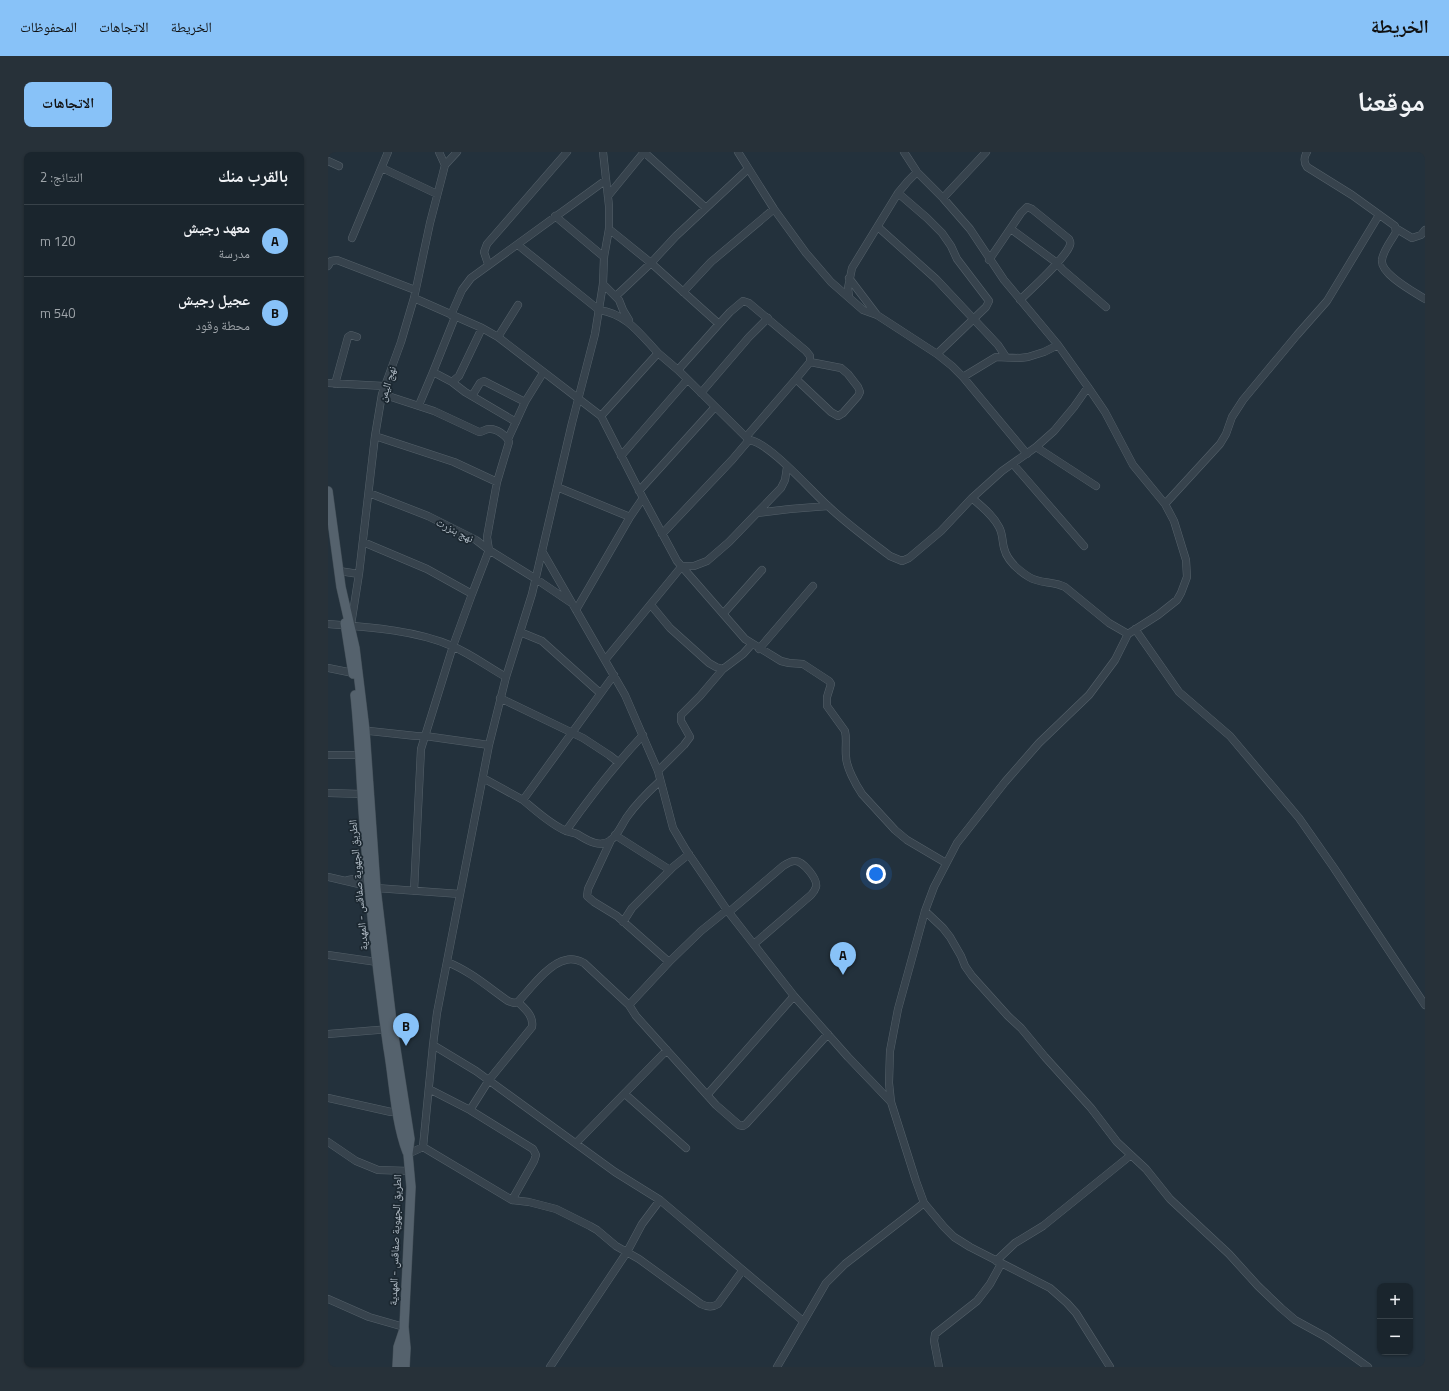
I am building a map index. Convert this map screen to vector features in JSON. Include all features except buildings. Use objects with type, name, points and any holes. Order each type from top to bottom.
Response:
[{"type":"main road","name":"الطريق الجهوية صفاقس - المهدية","points":[[328,491],[362,730],[360,755],[362,794],[372,876]]},
{"type":"main road","name":"الطريق الجهوية صفاقس - المهدية","points":[[348,625],[356,648],[377,962],[394,1060],[401,1111],[403,1141],[408,1154],[410,1171],[411,1187],[404,1327],[406,1348],[405,1367]]},
{"type":"main road","name":"الطريق الجهوية صفاقس - المهدية","points":[[372,887],[389,1029]]},
{"type":"main road","name":"الطريق الجهوية صفاقس - المهدية","points":[[397,1367],[398,1348],[404,1327]]},
{"type":"street","points":[[352,238],[388,152]]},
{"type":"street","points":[[439,152],[445,165]]},
{"type":"street","name":"نهج اليمن","points":[[348,625],[359,574],[375,436],[382,394],[401,342],[414,298],[437,194],[445,165],[457,152]]},
{"type":"street","points":[[488,264],[484,252],[487,244],[567,152]]},
{"type":"street","points":[[423,1146],[437,1013],[483,778],[488,745],[506,677],[536,579],[595,334],[603,284],[604,257],[609,229],[608,196],[603,152]]},
{"type":"street","points":[[608,196],[644,152],[706,208]]},
{"type":"street","points":[[738,152],[774,209],[806,254],[832,282],[863,310],[877,315],[949,363],[963,377],[1027,454]]},
{"type":"street","points":[[904,152],[918,172],[970,229],[989,260],[1058,345],[1088,387],[1104,412],[1133,465],[1165,504],[1174,521],[1186,560],[1187,577],[1181,593],[1173,604],[1128,634],[1115,660],[1089,695],[1039,743],[1005,782],[957,843],[934,887],[925,911],[898,1009],[890,1051],[889,1083],[891,1102],[924,1203],[954,1237],[999,1263],[1050,1288],[1076,1313],[1110,1367]]},
{"type":"street","points":[[943,198],[986,152]]},
{"type":"street","points":[[1307,152],[1304,162],[1307,167],[1352,195],[1378,215],[1393,224],[1397,229],[1412,238],[1421,235],[1425,230]]},
{"type":"street","points":[[328,161],[339,166]]},
{"type":"street","points":[[382,168],[437,194]]},
{"type":"street","points":[[616,296],[651,263],[676,236],[748,169]]},
{"type":"street","points":[[849,297],[849,278],[852,268],[898,193],[908,180],[918,172]]},
{"type":"street","points":[[419,405],[433,372],[466,283],[470,278],[488,264],[518,245],[555,216],[606,180]]},
{"type":"street","points":[[898,193],[928,218],[942,233],[951,246],[957,259],[987,298],[988,305],[937,354]]},
{"type":"street","points":[[989,260],[1026,208],[1030,207],[1070,241],[1070,247],[1057,263],[1020,300]]},
{"type":"street","points":[[683,292],[711,262],[774,209]]},
{"type":"street","points":[[1165,504],[1220,444],[1226,434],[1232,417],[1244,400],[1327,301],[1378,215]]},
{"type":"street","points":[[555,216],[604,257]]},
{"type":"street","points":[[878,227],[936,279],[974,318],[998,345],[1006,357]]},
{"type":"street","points":[[609,229],[651,263],[719,324]]},
{"type":"street","points":[[1011,229],[1057,263],[1106,307]]},
{"type":"street","points":[[1397,229],[1383,255],[1383,267],[1390,275],[1425,299]]},
{"type":"street","points":[[518,245],[599,310],[609,311],[619,315],[631,324],[658,353],[678,370],[747,439],[761,444],[812,489],[828,506],[890,556],[902,561],[909,558],[941,531],[972,498],[1002,471],[1036,448],[1065,419],[1088,387]]},
{"type":"street","points":[[328,266],[331,261],[336,260],[415,290]]},
{"type":"street","points":[[849,278],[877,315]]},
{"type":"street","points":[[603,284],[616,296],[631,324]]},
{"type":"street","points":[[414,298],[482,328],[498,337],[601,416],[677,561],[745,639],[781,661],[803,664],[829,681],[831,686],[827,698],[827,706],[845,731],[846,758],[859,790],[895,830],[907,840],[946,863]]},
{"type":"street","points":[[662,534],[732,460],[747,439],[810,362],[810,356],[749,302],[744,301],[730,312],[678,370]]},
{"type":"street","points":[[498,337],[518,305]]},
{"type":"street","points":[[701,393],[744,343],[768,318]]},
{"type":"street","points":[[452,382],[458,376],[482,328]]},
{"type":"street","points":[[358,337],[351,335],[348,337],[331,384],[384,386]]},
{"type":"street","points":[[963,377],[993,358],[1028,357],[1044,352],[1058,345]]},
{"type":"street","points":[[601,416],[658,353]]},
{"type":"street","points":[[796,379],[831,412],[838,416],[843,413],[858,396],[860,392],[858,385],[840,368],[810,362]]},
{"type":"street","points":[[433,372],[452,382],[472,396],[516,422]]},
{"type":"street","points":[[414,891],[421,749],[453,646],[489,550],[487,537],[497,482],[508,444],[508,439],[525,402],[543,373]]},
{"type":"street","points":[[621,456],[687,380]]},
{"type":"street","points":[[472,396],[480,383],[484,381],[525,402]]},
{"type":"street","points":[[382,394],[419,405],[479,432],[492,429],[506,436],[508,439]]},
{"type":"street","points":[[639,491],[715,407]]},
{"type":"street","points":[[375,436],[454,462],[497,482]]},
{"type":"street","points":[[1036,448],[1096,486]]},
{"type":"street","points":[[1013,464],[1084,546]]},
{"type":"street","points":[[682,566],[694,566],[707,561],[729,542],[782,486],[785,480],[787,467]]},
{"type":"street","points":[[557,487],[630,517]]},
{"type":"street","name":"نهج بنزرت","points":[[369,493],[428,516],[476,540],[489,550],[536,579],[574,607]]},
{"type":"street","points":[[574,607],[643,498]]},
{"type":"street","points":[[972,498],[995,519],[1002,532],[1004,548],[1007,555],[1017,569],[1032,579],[1059,584],[1065,587],[1109,624],[1128,634]]},
{"type":"street","points":[[757,513],[828,506]]},
{"type":"street","points":[[363,542],[427,569],[472,594]]},
{"type":"street","points":[[542,551],[625,695],[658,771],[673,828],[689,854],[728,911],[794,996],[891,1102]]},
{"type":"street","points":[[605,660],[682,566]]},
{"type":"street","points":[[723,614],[762,570]]},
{"type":"street","points":[[339,571],[359,574]]},
{"type":"street","points":[[759,648],[813,586]]},
{"type":"street","points":[[342,594],[356,593]]},
{"type":"street","points":[[651,605],[670,628],[709,663],[716,668],[723,669]]},
{"type":"street","points":[[328,624],[348,625],[403,633],[453,646],[506,677]]},
{"type":"street","points":[[1135,629],[1144,644],[1179,692],[1230,736],[1299,818],[1425,1005]]},
{"type":"street","points":[[520,632],[542,641],[600,693]]},
{"type":"street","points":[[658,771],[690,737],[681,721],[681,715],[700,696],[723,669],[743,654],[752,644]]},
{"type":"street","points":[[328,668],[353,673]]},
{"type":"street","points":[[523,800],[614,675]]},
{"type":"street","points":[[500,698],[596,746],[618,762]]},
{"type":"street","points":[[362,730],[425,736],[488,745]]},
{"type":"street","points":[[566,831],[590,796],[643,735]]},
{"type":"street","points":[[328,755],[360,755]]},
{"type":"street","points":[[483,778],[523,800],[541,815],[566,831],[575,833],[597,844],[602,844],[613,838]]},
{"type":"street","points":[[660,781],[628,816],[613,838],[588,889],[587,896],[589,899],[618,916],[669,962]]},
{"type":"street","points":[[328,793],[362,794]]},
{"type":"street","points":[[613,838],[670,870]]},
{"type":"street","points":[[623,922],[632,908],[670,870],[689,854]]},
{"type":"street","points":[[629,1005],[701,930],[728,911],[782,866],[794,861],[799,862],[811,873],[816,883],[816,888],[811,895],[754,944]]},
{"type":"street","points":[[346,880],[372,876]]},
{"type":"street","points":[[328,877],[372,887],[460,894]]},
{"type":"street","points":[[925,911],[950,937],[972,976],[1008,1016],[1021,1028],[1091,1108],[1117,1142],[1146,1169],[1170,1199],[1229,1254],[1258,1286],[1295,1320],[1326,1338],[1368,1367]]},
{"type":"street","points":[[328,955],[377,962]]},
{"type":"street","points":[[447,962],[470,973],[508,1001],[514,1003],[518,1002],[552,966],[564,960],[570,959],[584,963],[629,1005],[636,1016],[716,1105],[739,1126],[746,1124],[828,1034]]},
{"type":"street","points":[[707,1095],[794,996]]},
{"type":"street","points":[[470,1110],[489,1080],[532,1027],[533,1022],[531,1017],[518,1002]]},
{"type":"street","points":[[328,1034],[389,1029]]},
{"type":"street","points":[[433,1045],[489,1080],[615,1172],[660,1200],[803,1321]]},
{"type":"street","points":[[576,1143],[667,1050]]},
{"type":"street","points":[[429,1089],[470,1110],[533,1149],[536,1155],[534,1161],[512,1200]]},
{"type":"street","points":[[625,1094],[686,1148]]},
{"type":"street","points":[[328,1098],[391,1112],[401,1111]]},
{"type":"street","points":[[328,1142],[356,1161],[378,1170],[410,1171]]},
{"type":"street","points":[[408,1154],[423,1146]]},
{"type":"street","points":[[423,1146],[512,1200],[529,1202],[566,1213],[597,1230],[616,1246],[639,1259],[701,1304],[708,1307],[718,1304],[742,1270]]},
{"type":"street","points":[[939,1367],[934,1341],[935,1334],[977,1301],[990,1284],[999,1263],[1015,1243],[1043,1226],[1130,1155]]},
{"type":"street","points":[[550,1367],[627,1252],[642,1224],[660,1200]]},
{"type":"street","points":[[777,1367],[826,1283],[845,1264],[924,1203]]},
{"type":"street","points":[[328,1299],[369,1317],[404,1327]]},
{"type":"place","name":"معهد رجيش","points":[[843,975]]},
{"type":"place","name":"عجيل رجيش","points":[[406,1046]]}]
